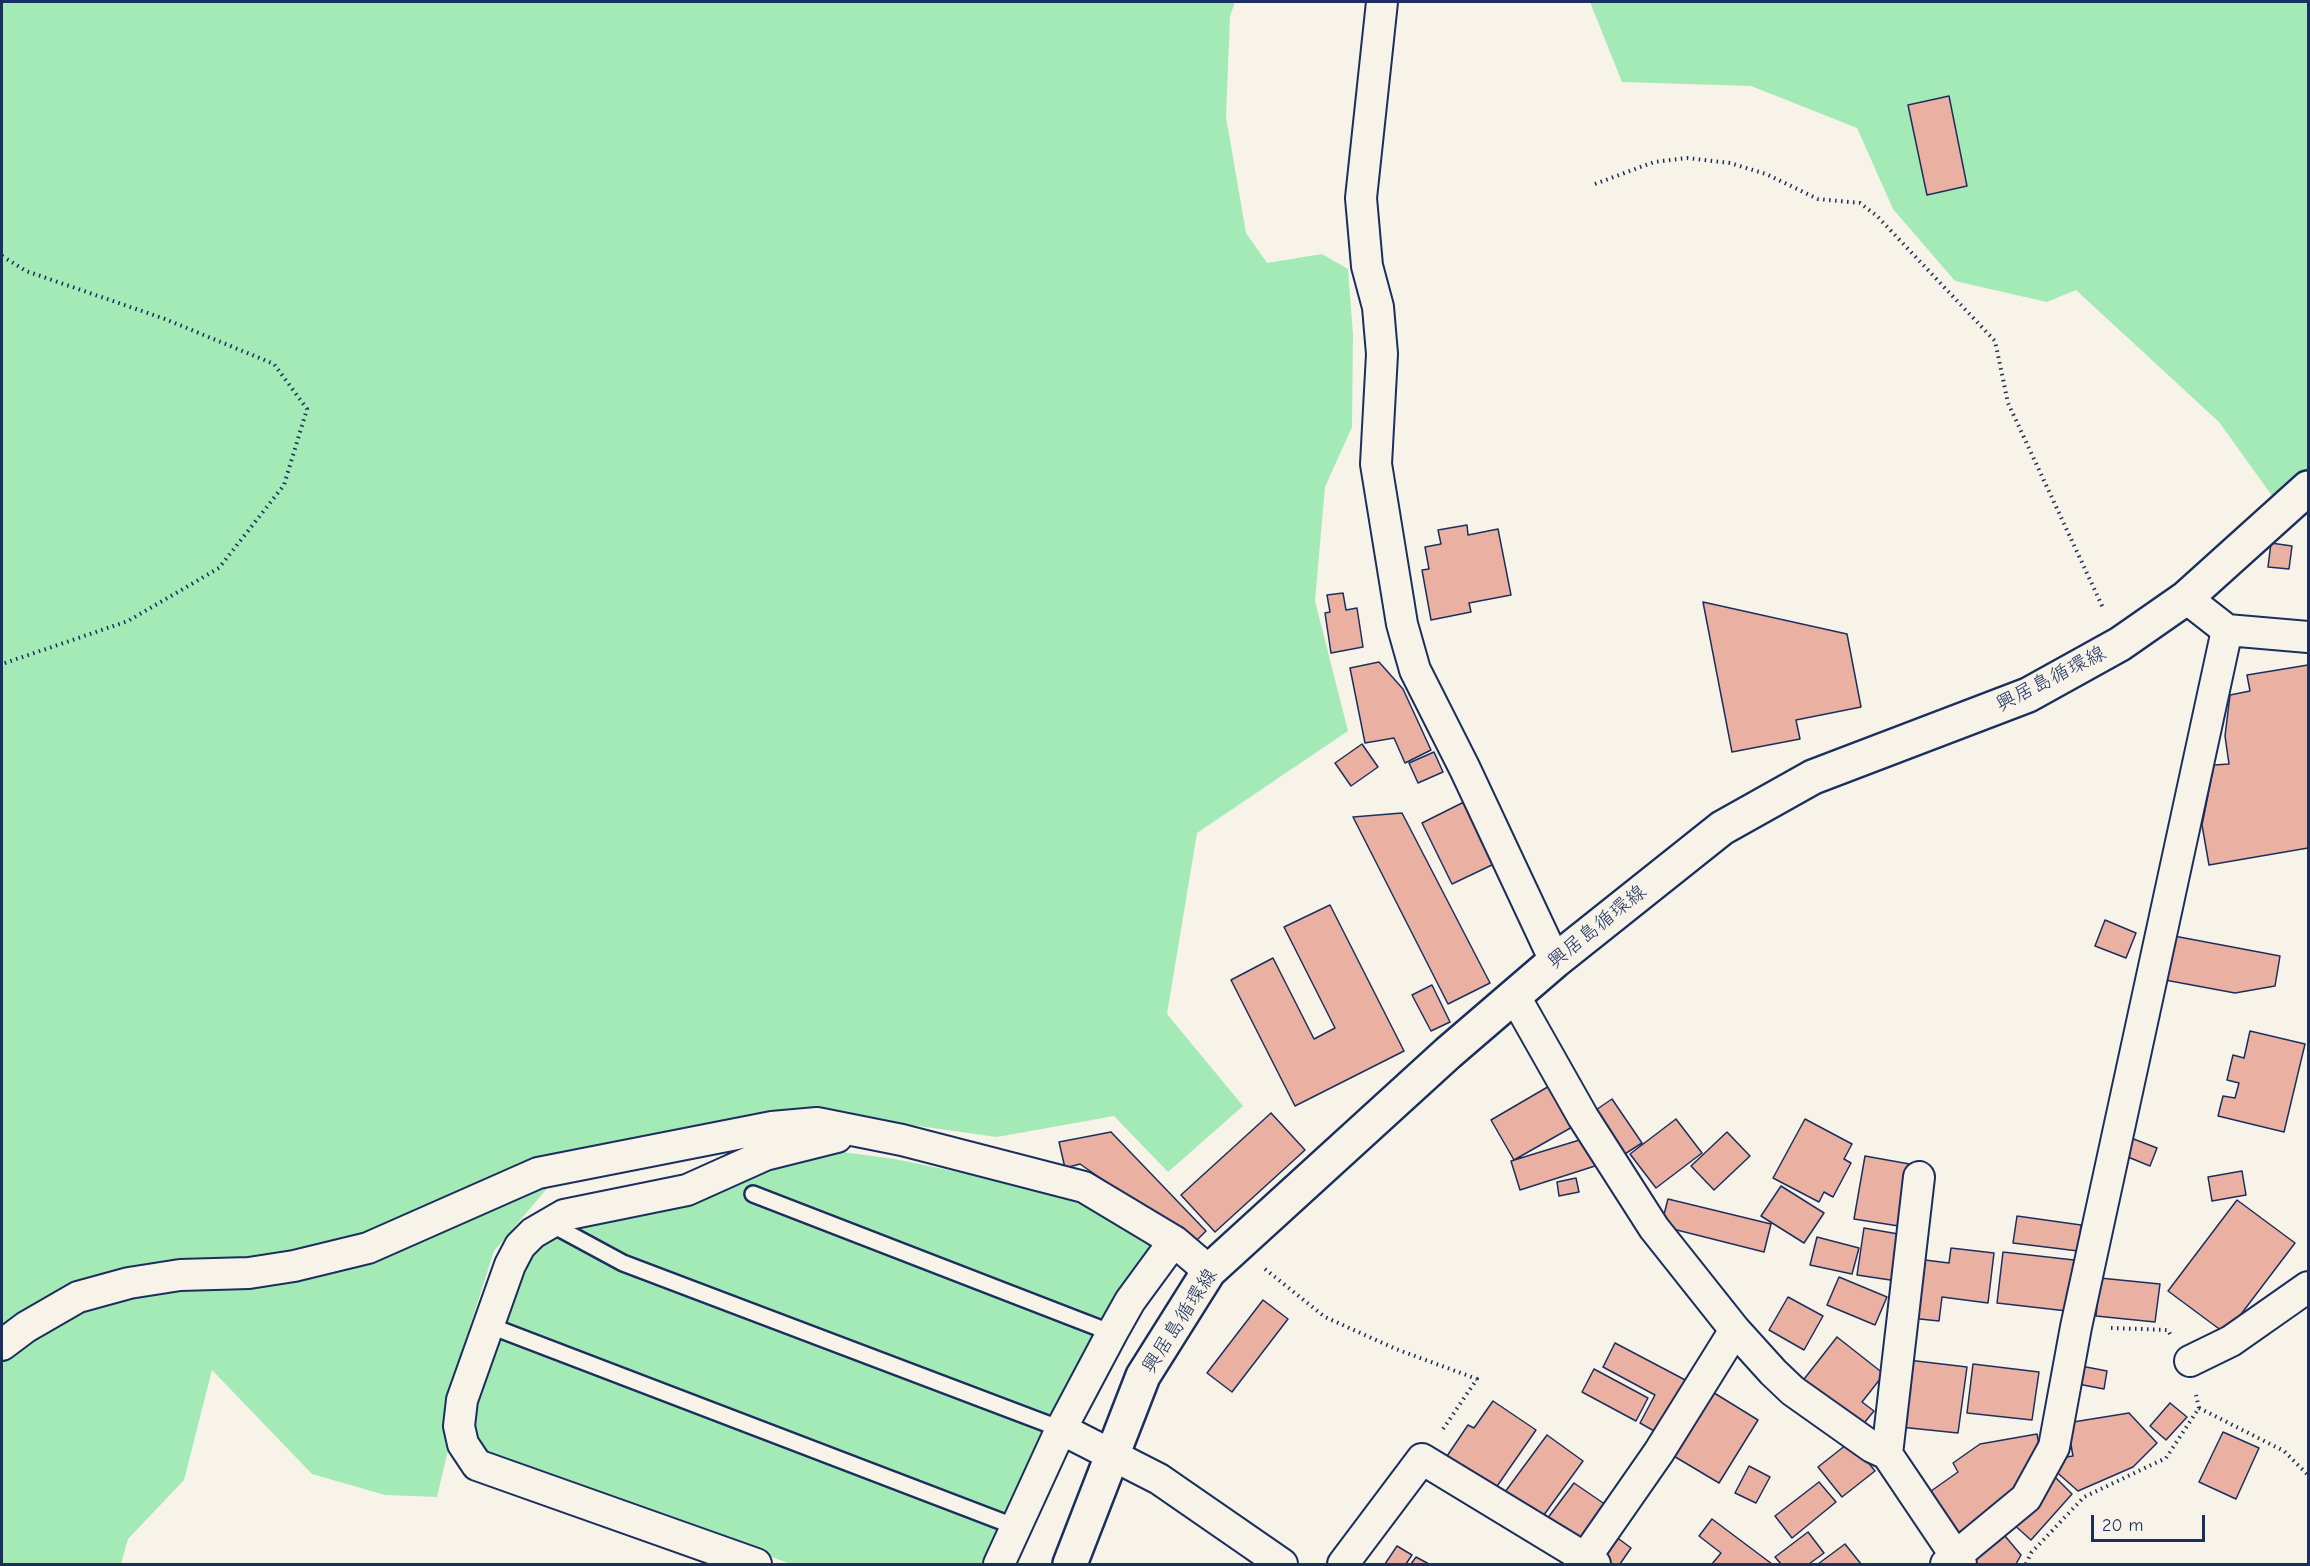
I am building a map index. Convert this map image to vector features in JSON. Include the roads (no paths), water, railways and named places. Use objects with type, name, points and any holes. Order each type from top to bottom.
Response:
[{"type":"main road","name":"興居島循環線","points":[[1070,1564],[1084,1439],[1143,1376],[1209,1271],[1514,995],[1722,828],[1771,799],[1813,777],[2028,695],[2120,644],[2186,598],[2308,488]]},
{"type":"street","points":[[1382,2],[1361,198],[1367,266],[1378,307],[1382,354],[1376,464],[1402,624],[1414,670],[1465,769],[1555,961]]},
{"type":"street","points":[[2186,598],[2227,630],[2308,637]]},
{"type":"street","points":[[1514,995],[1583,1117],[1654,1228],[1735,1330],[1793,1391],[1872,1447],[1887,1454],[1954,1562],[2025,1498],[2054,1447],[2076,1327],[2227,630]]},
{"type":"street","points":[[2,1345],[26,1327],[78,1297],[129,1282],[180,1275],[249,1273],[294,1266],[368,1248],[538,1173],[772,1127],[816,1123],[870,1134],[1083,1187],[1174,1241],[1209,1271]]},
{"type":"street","points":[[756,1564],[477,1465],[463,1444],[459,1426],[462,1400],[510,1265],[520,1246],[549,1223],[564,1215],[585,1209],[687,1190],[765,1155],[806,1143],[838,1136],[870,1134]]},
{"type":"street","points":[[1887,1454],[1919,1177]]},
{"type":"street","points":[[999,1564],[1016,1527],[1084,1439],[1112,1333],[1130,1301],[1174,1241]]},
{"type":"street","points":[[2190,1361],[2231,1341],[2308,1287]]},
{"type":"street","points":[[1343,1564],[1422,1459],[1587,1562],[1735,1330]]},
{"type":"street","points":[[1084,1439],[1159,1479],[1282,1564]]},
{"type":"lane","points":[[753,1194],[1112,1333]]},
{"type":"lane","points":[[549,1223],[623,1263],[1084,1439]]},
{"type":"lane","points":[[488,1325],[1016,1527]]}]
